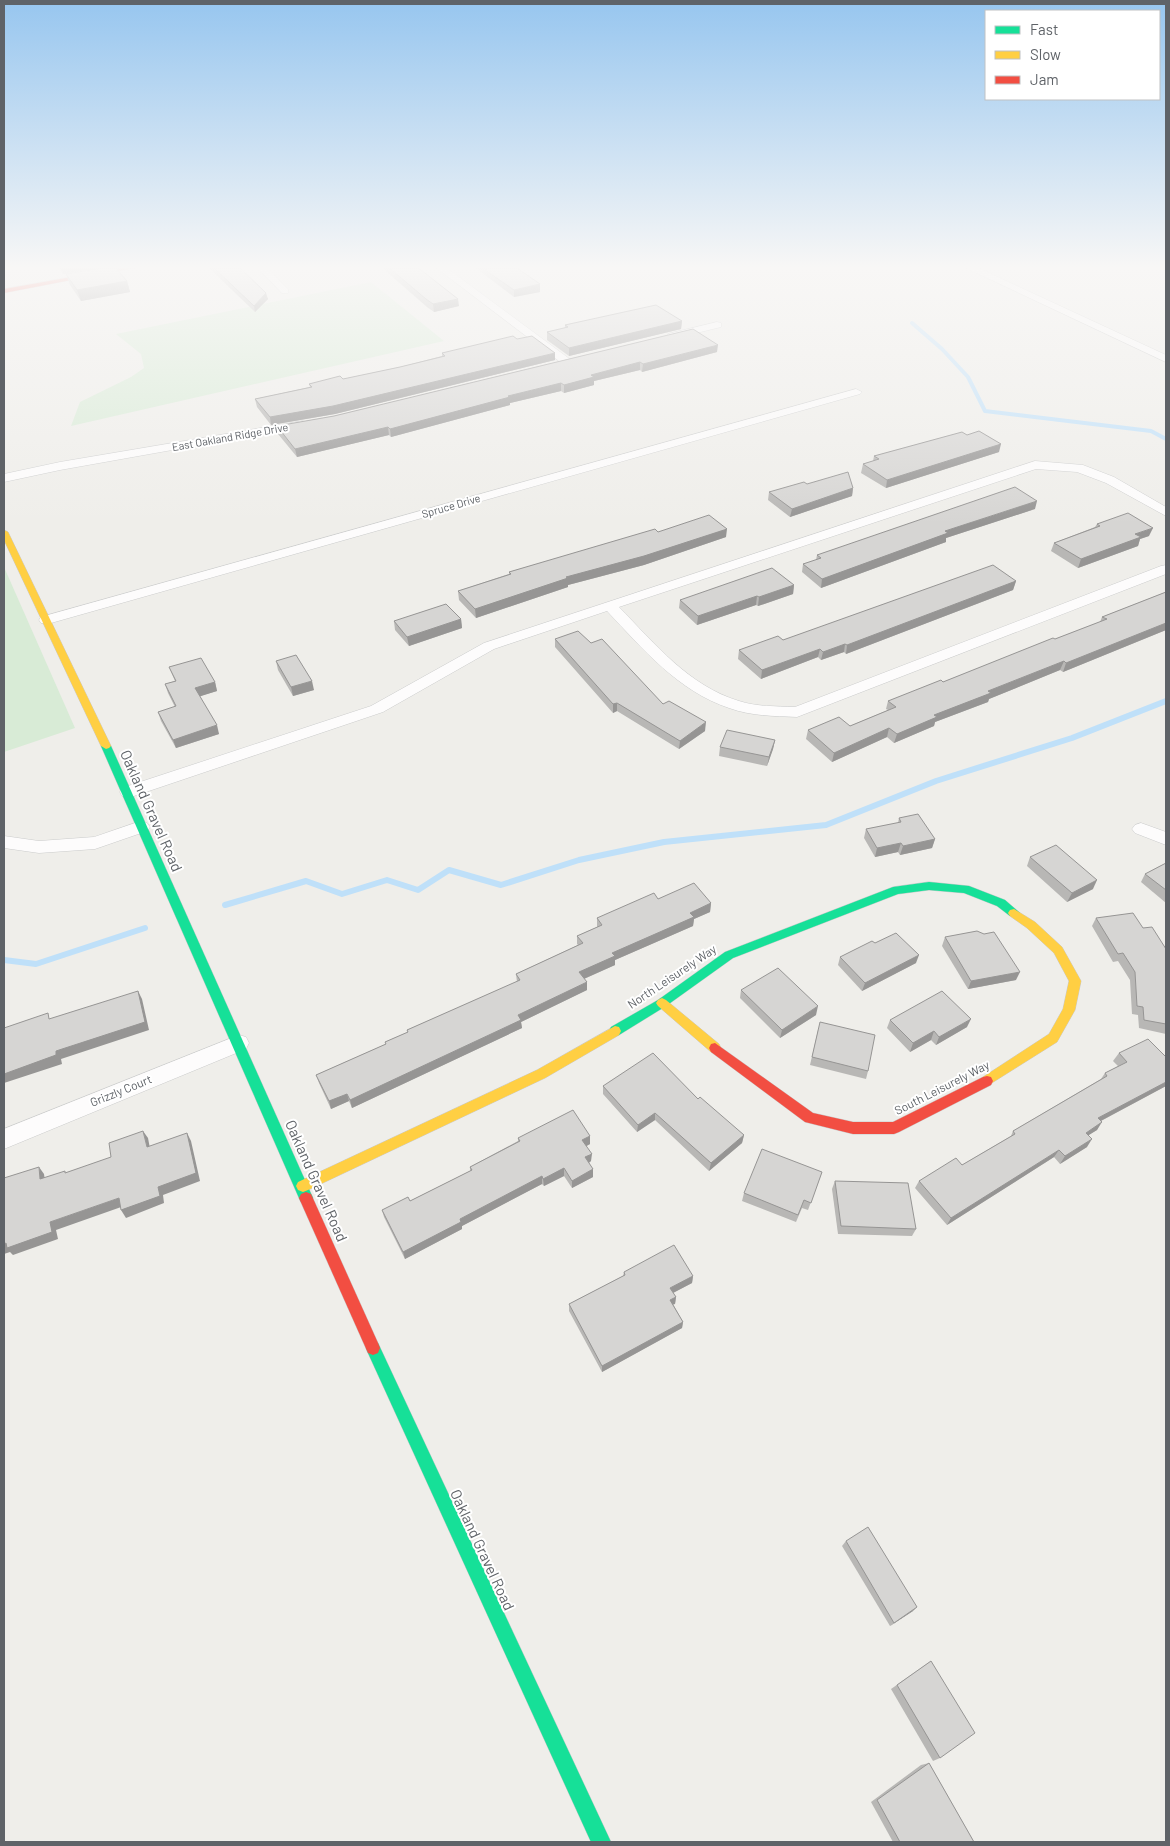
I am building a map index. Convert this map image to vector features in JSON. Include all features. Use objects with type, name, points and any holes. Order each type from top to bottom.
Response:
[{"type":"street","points":[[560,352],[572,361]]},
{"type":"street","points":[[1151,352],[1166,359]]},
{"type":"street","points":[[548,367],[572,361]]},
{"type":"street","name":"Spruce Drive","points":[[46,620],[856,392]]},
{"type":"street","name":"East Oakland Ridge Drive","points":[[4,478],[60,466],[316,422]]},
{"type":"street","points":[[128,792],[377,709],[489,646],[1035,465],[1079,468],[1110,480],[1166,512]]},
{"type":"street","name":"Oakland Gravel Road","points":[[4,532],[128,792],[141,827],[303,1186],[384,1372],[601,1842]]},
{"type":"street","points":[[610,606],[679,676],[716,698],[757,710],[797,712],[1166,568]]},
{"type":"street","points":[[4,842],[39,848],[95,843],[141,827]]},
{"type":"street","points":[[1141,829],[1166,839]]},
{"type":"street","name":"North Leisurely Way","points":[[303,1186],[541,1074],[662,1003],[729,955],[897,890],[929,886],[966,889],[1001,903],[1031,925],[1058,950],[1075,981]]},
{"type":"street","name":"South Leisurely Way","points":[[662,1003],[714,1048],[810,1118],[853,1128],[894,1128],[950,1101],[1003,1072],[1053,1038],[1070,1010],[1075,981]]},
{"type":"street","name":"Grizzly Court","points":[[4,1139],[239,1043]]},
{"type":"green space","points":[[139,352],[395,352],[71,426],[80,402],[131,377],[144,368],[141,354]]},
{"type":"green space","points":[[4,567],[75,728],[4,752]]},
{"type":"building","points":[[597,352],[690,352],[643,364],[640,362],[591,375],[594,377],[508,396],[510,397],[390,429],[388,427],[295,449],[277,426],[334,416]]},
{"type":"building","points":[[442,353],[555,353],[333,406],[270,417],[255,399],[312,387],[309,384],[340,376],[343,379],[445,356]]},
{"type":"building","points":[[979,431],[1001,444],[887,480],[863,464],[879,459],[874,456],[962,432],[967,435]]},
{"type":"building","points":[[848,472],[853,488],[792,509],[769,492],[804,482],[807,484]]},
{"type":"building","points":[[1015,487],[1037,501],[945,531],[948,533],[822,579],[803,564],[821,558],[817,555]]},
{"type":"building","points":[[1128,513],[1153,528],[1135,534],[1141,537],[1081,559],[1054,543],[1100,526],[1097,524]]},
{"type":"building","points":[[709,515],[727,529],[644,556],[566,577],[568,578],[475,609],[458,591],[511,574],[509,572],[655,529],[658,532]]},
{"type":"building","points":[[993,565],[1016,581],[847,645],[845,644],[823,652],[820,649],[762,670],[739,650],[778,636],[783,640]]},
{"type":"building","points":[[772,568],[794,585],[698,616],[680,600]]},
{"type":"building","points":[[1166,592],[1166,623],[1066,663],[1064,661],[988,691],[991,693],[934,715],[937,717],[897,734],[889,728],[834,753],[808,730],[839,717],[850,726],[896,707],[888,701],[1107,619],[1102,617]]},
{"type":"building","points":[[446,604],[461,619],[407,637],[394,621]]},
{"type":"building","points":[[578,631],[591,643],[602,639],[663,704],[669,701],[706,722],[680,741],[617,703],[613,704],[555,639]]},
{"type":"building","points":[[296,655],[312,681],[291,687],[276,661]]},
{"type":"building","points":[[201,658],[215,682],[195,688],[217,725],[173,740],[158,712],[176,706],[165,684],[176,681],[169,667]]},
{"type":"building","points":[[727,730],[775,740],[769,757],[720,747]]},
{"type":"building","points":[[918,814],[935,839],[903,846],[901,843],[877,848],[866,829],[901,822],[899,818]]},
{"type":"building","points":[[1056,845],[1097,880],[1072,893],[1030,857]]},
{"type":"building","points":[[1166,863],[1166,890],[1145,874]]},
{"type":"building","points":[[694,883],[711,903],[690,913],[694,917],[612,953],[615,956],[579,972],[587,982],[518,1015],[521,1020],[350,1100],[347,1094],[329,1101],[316,1075],[386,1044],[385,1042],[408,1032],[407,1030],[520,980],[516,974],[583,943],[577,936],[602,925],[597,918],[654,893],[658,899]]},
{"type":"building","points":[[1133,913],[1143,928],[1152,927],[1166,949],[1166,1024],[1144,1020],[1143,1007],[1137,1006],[1135,972],[1123,953],[1118,954],[1096,918]]},
{"type":"building","points":[[977,931],[984,934],[994,932],[1020,972],[971,981],[945,937]]},
{"type":"building","points":[[896,933],[919,955],[865,983],[840,957],[872,941],[875,943]]},
{"type":"building","points":[[778,968],[818,1006],[782,1030],[741,990]]},
{"type":"building","points":[[138,991],[145,1022],[56,1051],[56,1055],[4,1074],[4,1028],[48,1013],[49,1019]]},
{"type":"building","points":[[942,991],[971,1019],[939,1037],[934,1031],[913,1043],[890,1020]]},
{"type":"building","points":[[820,1022],[875,1035],[868,1071],[812,1057]]},
{"type":"building","points":[[1148,1039],[1166,1057],[1166,1082],[1098,1118],[1102,1122],[1086,1133],[1092,1139],[1065,1156],[1059,1150],[951,1218],[919,1181],[956,1158],[962,1165],[1015,1134],[1013,1131],[1107,1076],[1105,1073],[1127,1062],[1119,1053]]},
{"type":"building","points":[[653,1053],[698,1099],[700,1097],[744,1135],[711,1163],[655,1113],[638,1125],[603,1086]]},
{"type":"building","points":[[573,1110],[590,1136],[582,1140],[592,1154],[585,1157],[593,1169],[572,1181],[564,1168],[543,1179],[542,1176],[460,1219],[461,1222],[403,1252],[382,1210],[408,1197],[410,1201],[472,1170],[470,1167],[520,1141],[518,1138]]},
{"type":"building","points":[[143,1131],[147,1147],[187,1133],[196,1173],[158,1187],[160,1196],[121,1210],[119,1198],[50,1222],[52,1232],[7,1248],[6,1243],[4,1244],[4,1178],[39,1167],[40,1179],[65,1171],[65,1173],[111,1157],[109,1143]]},
{"type":"building","points":[[762,1149],[822,1172],[811,1203],[804,1200],[798,1215],[744,1193]]},
{"type":"building","points":[[835,1181],[908,1183],[916,1229],[841,1226]]},
{"type":"building","points":[[674,1245],[693,1276],[670,1288],[676,1297],[670,1300],[683,1322],[602,1366],[569,1304],[625,1275],[624,1272]]},
{"type":"building","points":[[868,1527],[917,1607],[894,1623],[846,1541]]},
{"type":"building","points":[[931,1661],[975,1733],[940,1758],[897,1685]]},
{"type":"building","points":[[929,1763],[974,1842],[900,1842],[877,1800]]},
{"type":"waterway","points":[[945,352],[968,377],[985,411],[1151,431],[1166,439]]},
{"type":"waterway","points":[[225,905],[306,881],[342,894],[387,880],[418,890],[449,870],[501,885],[579,860],[664,842],[826,825],[936,781],[1072,738],[1166,701]]},
{"type":"waterway","points":[[4,960],[36,964],[145,928]]},
{"type":"traffic: fast","points":[[106,746],[306,1198]]},
{"type":"traffic: fast","points":[[615,1031],[662,1003],[729,955],[897,890],[929,886],[965,889],[1001,903],[1014,913]]},
{"type":"traffic: fast","points":[[373,1348],[601,1842]]},
{"type":"traffic: slow","points":[[4,532],[106,746]]},
{"type":"traffic: slow","points":[[987,1081],[1053,1038],[1069,1010],[1075,981],[1058,950],[1031,925],[1014,913]]},
{"type":"traffic: slow","points":[[662,1003],[715,1048]]},
{"type":"traffic: slow","points":[[303,1186],[541,1074],[615,1031]]},
{"type":"traffic: jam","points":[[715,1048],[810,1118],[853,1128],[894,1128],[987,1081]]},
{"type":"traffic: jam","points":[[306,1198],[373,1348]]}]
